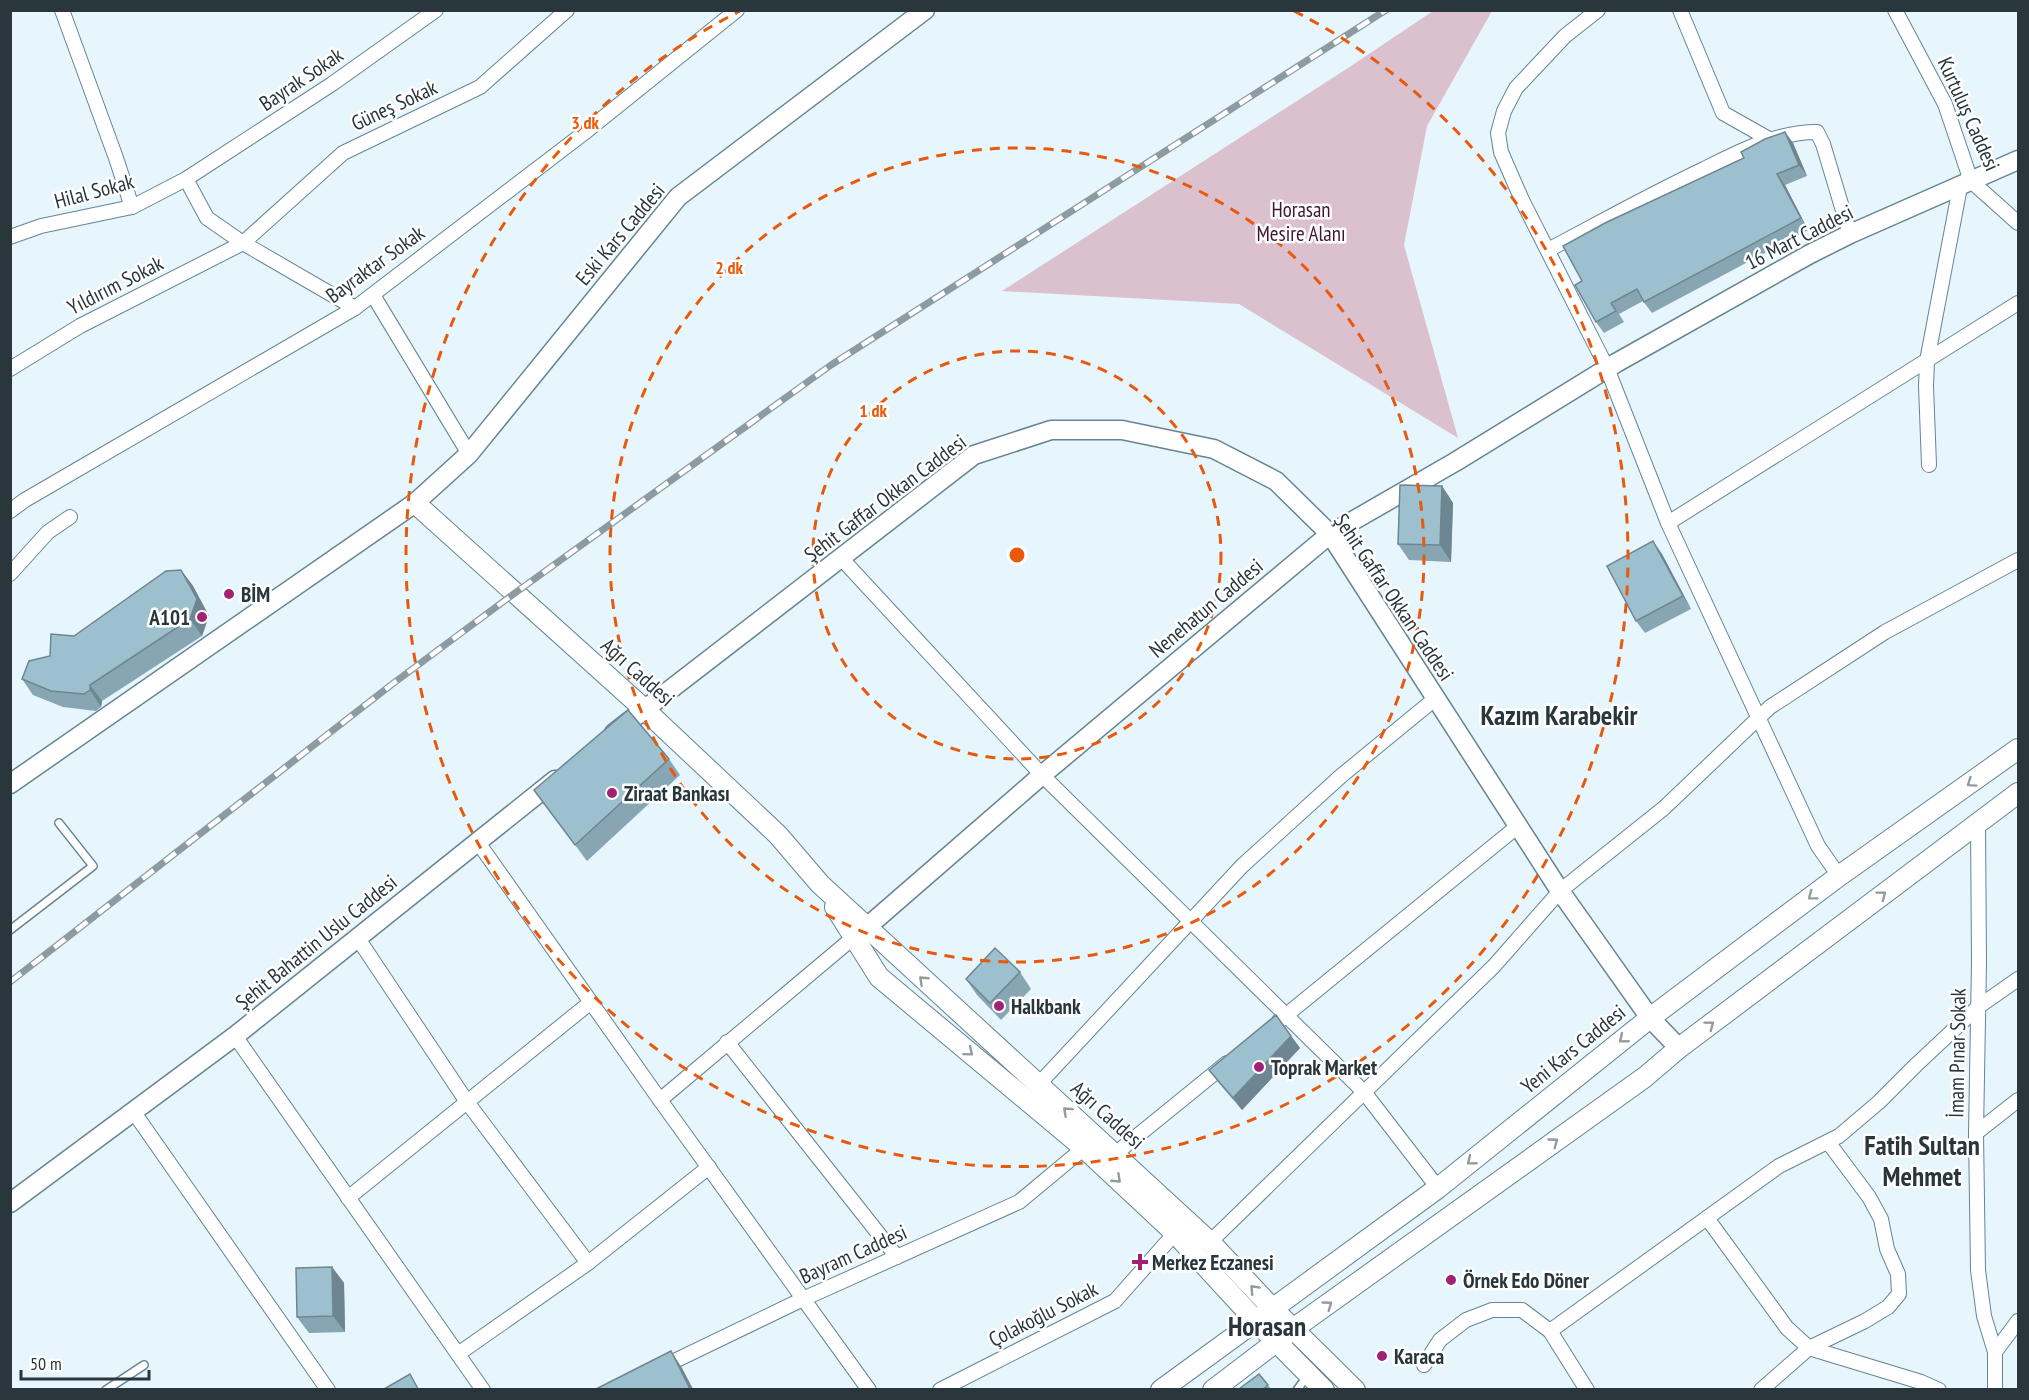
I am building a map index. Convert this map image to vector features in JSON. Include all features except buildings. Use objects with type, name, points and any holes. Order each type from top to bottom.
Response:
[{"type":"main road","name":"Ağrı Caddesi","points":[[415,503],[644,709],[778,835],[860,932],[1038,1085],[1276,1342],[1303,1382],[1324,1389]]},
{"type":"main road","name":"Yeni Kars Caddesi","points":[[1161,1389],[1438,1188],[1650,1018],[1839,876],[2019,749]]},
{"type":"main road","points":[[1213,1389],[1293,1329],[1645,1077],[1679,1048],[2019,793]]},
{"type":"main road","name":"Ağrı Caddesi","points":[[860,932],[879,977],[1090,1142],[1114,1154],[1210,1242],[1272,1308],[1355,1389]]},
{"type":"street","points":[[62,10],[132,207]]},
{"type":"street","name":"Güneş Sokak","points":[[243,243],[343,153],[480,87],[567,10]]},
{"type":"street","name":"Bayraktar Sokak","points":[[10,511],[355,308],[584,134],[737,10]]},
{"type":"street","name":"Eski Kars Caddesi","points":[[10,784],[415,503],[469,453],[678,197],[925,10]]},
{"type":"street","points":[[1598,10],[1565,36],[1516,88],[1504,111],[1498,133],[1501,152],[1522,200],[1607,368],[1668,523],[1818,846],[1839,876]]},
{"type":"street","points":[[1680,10],[1722,113],[1768,139]]},
{"type":"street","name":"Kurtuluş Caddesi","points":[[1895,10],[1945,104],[1966,184],[2019,223]]},
{"type":"street","name":"Bayrak Sokak","points":[[186,179],[332,84],[428,13]]},
{"type":"street","points":[[1548,250],[1678,181],[1768,139],[1797,132],[1817,132],[1823,144],[1850,234]]},
{"type":"street","name":"16 Mart Caddesi","points":[[1607,368],[1810,254],[1850,234],[2019,160]]},
{"type":"street","points":[[186,179],[207,218],[243,243],[355,308]]},
{"type":"street","name":"Hilal Sokak","points":[[10,237],[41,226],[132,207],[186,179]]},
{"type":"street","points":[[1929,465],[1927,361],[1966,184]]},
{"type":"street","name":"Yıldırım Sokak","points":[[10,369],[80,326],[243,243]]},
{"type":"street","points":[[373,295],[469,453]]},
{"type":"street","points":[[1668,523],[2019,303]]},
{"type":"street","name":"Nenehatun Caddesi","points":[[860,932],[1042,775],[1329,534],[1455,462],[1607,368]]},
{"type":"street","name":"Şehit Gaffar Okkan Caddesi","points":[[644,709],[974,456],[1051,430],[1122,430],[1214,449],[1276,481],[1329,534],[1560,891],[1650,1018],[1679,1048]]},
{"type":"street","points":[[10,574],[48,532],[70,517]]},
{"type":"street","points":[[841,558],[1042,775],[1364,1092],[1438,1188]]},
{"type":"street","points":[[1210,1242],[1494,966],[1560,891],[1664,808],[1770,707],[1885,632],[2019,560]]},
{"type":"street","points":[[1038,1085],[1242,866],[1341,776],[1436,698]]},
{"type":"street","points":[[598,746],[644,709]]},
{"type":"street","name":"Şehit Bahattin Uslu Caddesi","points":[[10,1203],[235,1036],[570,768]]},
{"type":"street","name":"İmam Pınar Sokak","points":[[1978,822],[1976,1133],[1978,1270],[1984,1316],[1995,1352],[1995,1389]]},
{"type":"street","points":[[1268,1030],[1518,826]]},
{"type":"street","points":[[477,841],[660,1100],[869,1389]]},
{"type":"street","points":[[660,1100],[860,932]]},
{"type":"street","points":[[357,938],[467,1102],[588,1263]]},
{"type":"street","points":[[1550,1331],[1779,1166],[1839,1136],[1879,1102],[1978,1007],[2019,979]]},
{"type":"street","points":[[348,1198],[591,1002]]},
{"type":"street","points":[[235,1036],[483,1389]]},
{"type":"street","points":[[728,1042],[897,1257]]},
{"type":"street","points":[[1114,1154],[1241,1052]]},
{"type":"street","points":[[1976,1133],[2019,1100]]},
{"type":"street","points":[[133,1112],[328,1389]]},
{"type":"street","name":"Bayram Caddesi","points":[[646,1374],[803,1299],[1019,1202],[1090,1142]]},
{"type":"street","points":[[1761,1389],[1809,1348],[1888,1308],[1899,1294],[1898,1274],[1887,1249],[1881,1219],[1869,1197],[1828,1142]]},
{"type":"street","points":[[458,1354],[588,1263],[709,1167]]},
{"type":"street","points":[[1707,1218],[1787,1328],[1809,1348],[1939,1389]]},
{"type":"street","name":"Çolakoğlu Sokak","points":[[940,1389],[1115,1301],[1175,1233]]},
{"type":"street","points":[[1424,1365],[1440,1340],[1466,1320],[1492,1310],[1522,1310],[1550,1331],[1587,1389]]},
{"type":"street","points":[[1995,1352],[2019,1321]]},
{"type":"lane","points":[[10,930],[93,866],[59,823]]},
{"type":"lane","points":[[106,1389],[144,1365]]},
{"type":"green space","name":"Horasan Mesire Alanı","points":[[1433,11],[1492,11],[1427,126],[1404,245],[1458,438],[1239,304],[1002,291],[1348,68]]},
{"type":"railway","points":[[10,982],[391,685],[831,365],[1386,10]]},
{"type":"place","name":"BİM","points":[[229,594]]},
{"type":"place","name":"A101","points":[[202,617]]},
{"type":"place","name":"Ziraat Bankası","points":[[612,793]]},
{"type":"place","name":"Halkbank","points":[[999,1006]]},
{"type":"place","name":"Toprak Market","points":[[1259,1067]]},
{"type":"place","name":"Merkez Eczanesi","points":[[1140,1262]]},
{"type":"place","name":"Örnek Edo Döner","points":[[1451,1280]]},
{"type":"place","name":"Karaca","points":[[1382,1356]]},
{"type":"district","name":"Kazım Karabekir","points":[[1559,715]]},
{"type":"district","name":"Fatih Sultan Mehmet","points":[[1922,1160]]},
{"type":"district","name":"Horasan","points":[[1267,1326]]}]
